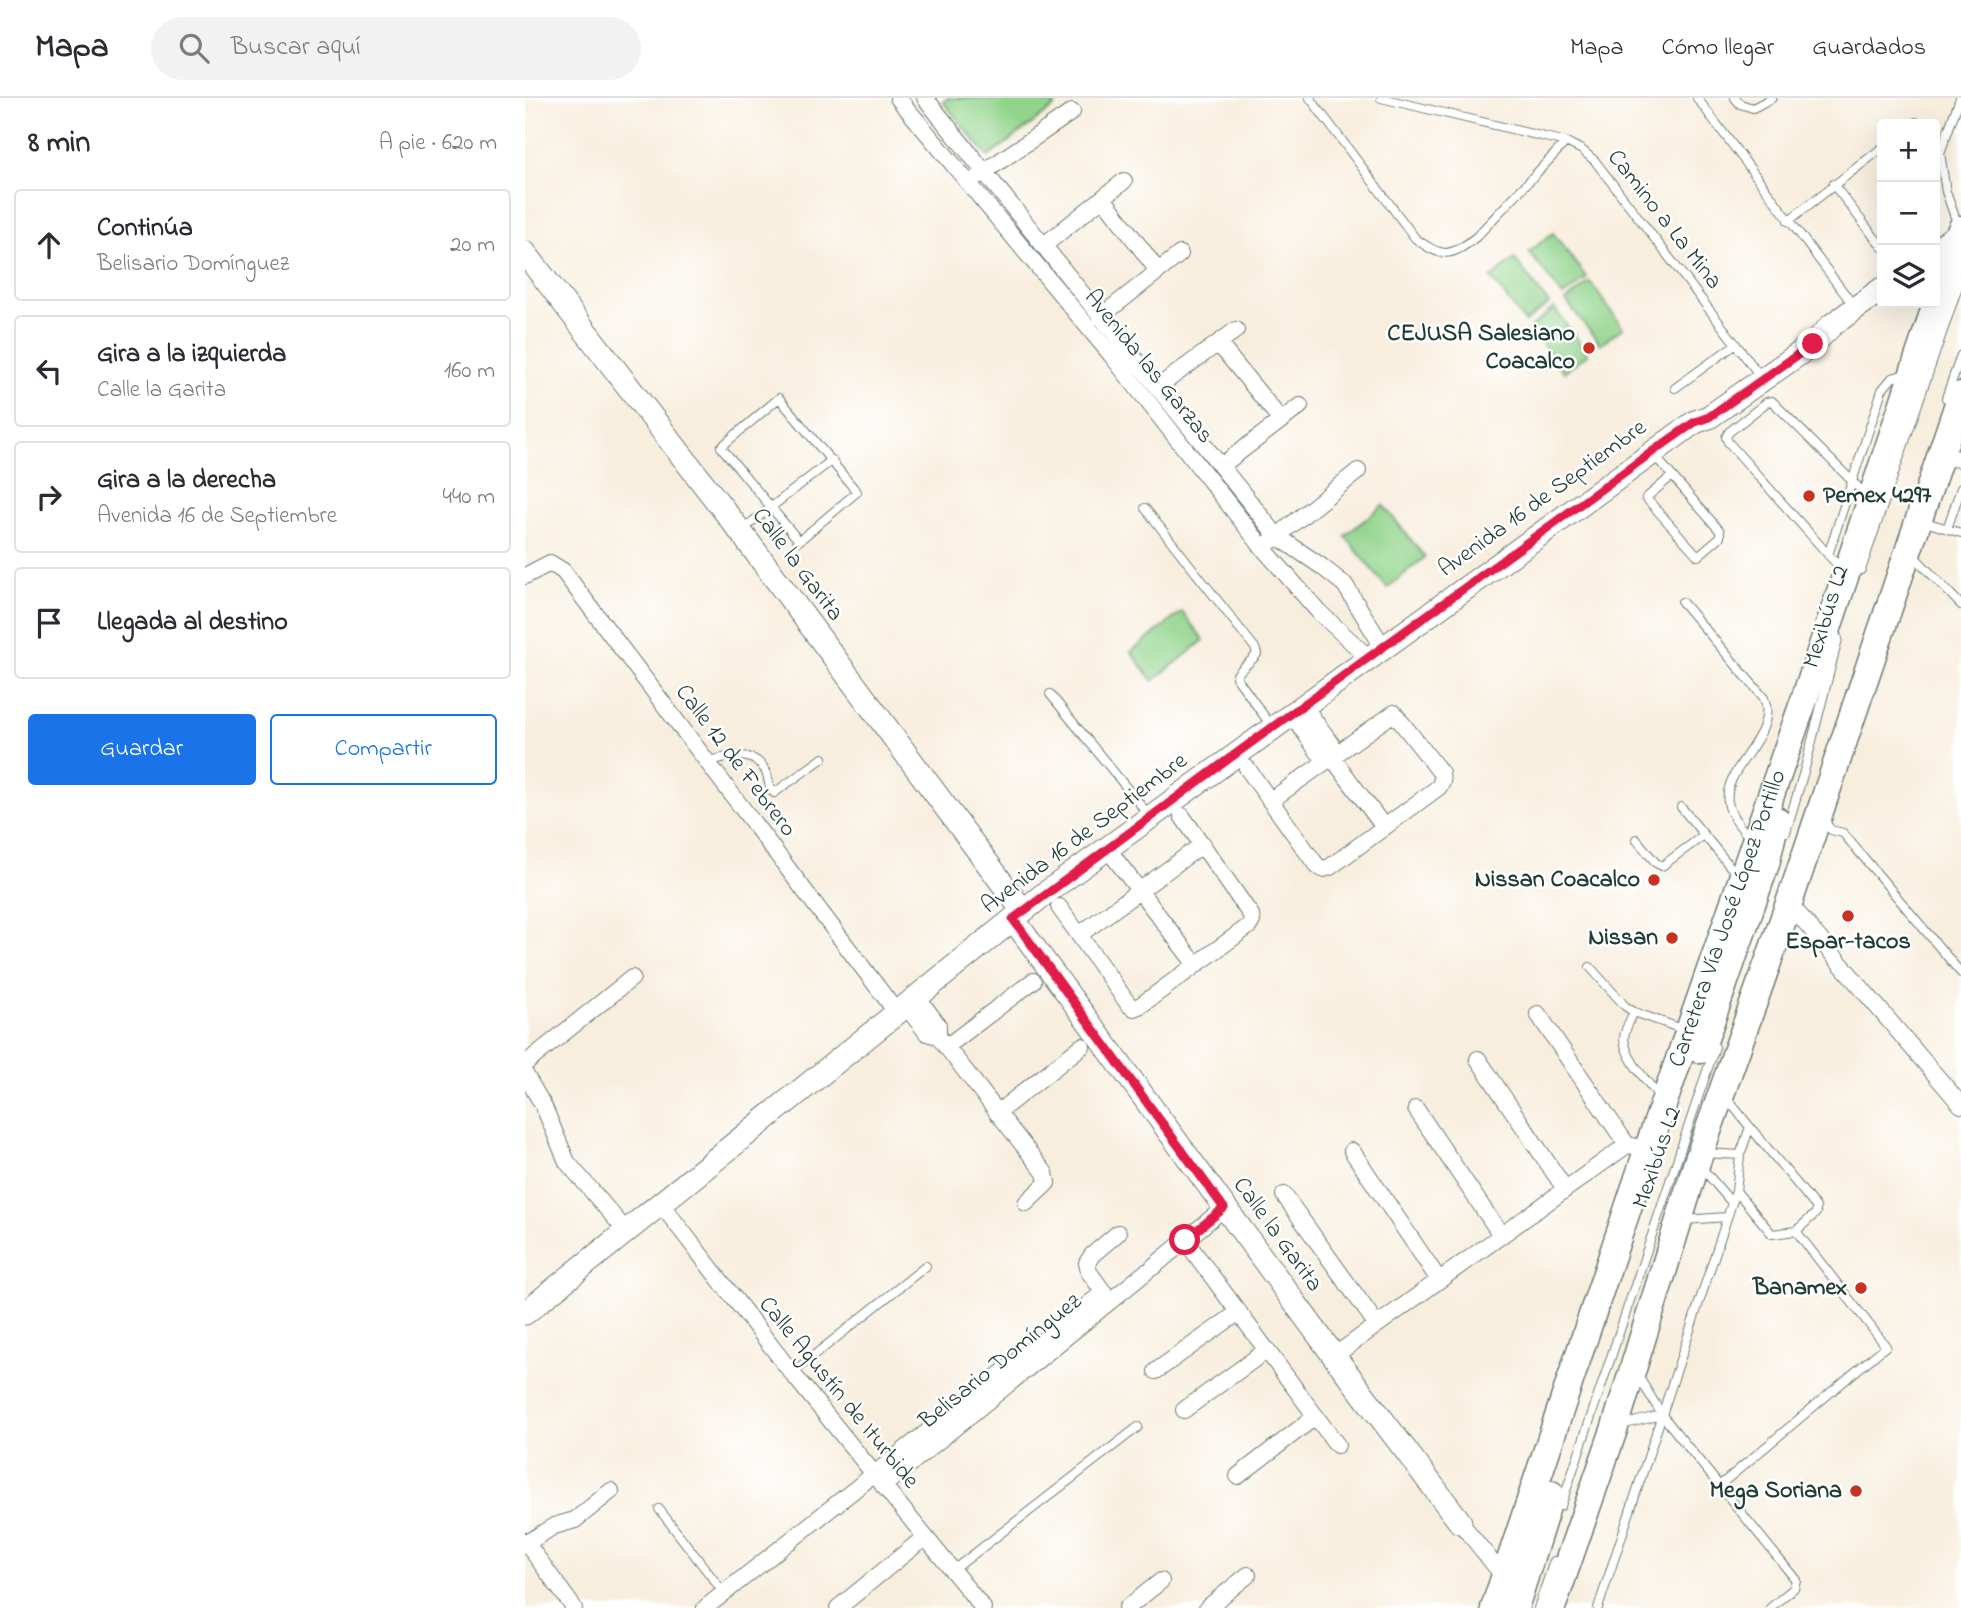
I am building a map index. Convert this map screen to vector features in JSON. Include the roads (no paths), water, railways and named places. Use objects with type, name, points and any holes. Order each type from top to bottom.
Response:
[{"type":"main road","points":[[1940,247],[1961,230]]},
{"type":"main road","name":"Carretera Vía José López Portillo","points":[[1494,1608],[1637,1147],[1663,1102],[1740,879],[1767,850],[1803,703],[1844,568],[1861,491],[1881,428],[1912,372],[1961,230]]},
{"type":"main road","name":"Calle la Garita","points":[[525,253],[740,531],[1018,915],[1224,1208],[1460,1522]]},
{"type":"main road","name":"Avenida 16 de Septiembre","points":[[525,1313],[1018,915],[1272,727],[1695,422],[1705,406],[1760,375],[1806,333],[1832,325],[1877,293]]},
{"type":"main road","name":"Carretera Vía José López Portillo","points":[[1552,1608],[1634,1369],[1698,1157],[1789,903],[1908,550],[1919,521],[1951,458],[1954,417]]},
{"type":"main road","points":[[1515,1608],[1610,1308],[1767,850]]},
{"type":"street","name":"Avenida las Garzas","points":[[898,98],[969,185],[1117,351],[1263,548],[1319,612],[1376,652]]},
{"type":"street","name":"Avenida las Garzas","points":[[930,99],[1100,317],[1117,351],[1158,387],[1277,536],[1345,585],[1376,652]]},
{"type":"street","points":[[969,185],[985,171],[1072,112]]},
{"type":"street","points":[[1042,246],[1124,181]]},
{"type":"street","points":[[1103,198],[1159,271]]},
{"type":"street","points":[[1100,317],[1180,254]]},
{"type":"street","points":[[1158,387],[1236,330]]},
{"type":"street","points":[[1218,343],[1281,420]]},
{"type":"street","points":[[1221,466],[1300,406]]},
{"type":"street","points":[[1263,548],[1358,471]]},
{"type":"street","name":"Calle 12 de Febrero","points":[[525,576],[550,563],[563,571],[708,761],[927,1033],[942,1042],[1045,1173],[1047,1183],[1026,1203]]},
{"type":"street","points":[[1297,709],[1318,752],[1331,757],[1384,827]]},
{"type":"street","points":[[1247,768],[1270,801],[1317,866],[1323,869],[1330,867],[1440,788],[1441,773],[1397,715],[1389,715],[1270,801]]},
{"type":"street","points":[[1059,907],[1129,1005],[1134,1008],[1196,965],[1252,921],[1251,915],[1182,816]]},
{"type":"street","points":[[1079,935],[1203,844]]},
{"type":"street","points":[[1107,848],[1196,965]]},
{"type":"street","points":[[1789,903],[1961,1105]]},
{"type":"street","points":[[525,1063],[632,978]]},
{"type":"street","points":[[942,1042],[1033,981]]},
{"type":"street","points":[[1334,1356],[1565,1189],[1637,1147],[1538,1014]]},
{"type":"street","points":[[997,1113],[1082,1046]]},
{"type":"street","points":[[1478,1059],[1565,1189]]},
{"type":"street","points":[[525,1074],[544,1107],[566,1162],[626,1231]]},
{"type":"street","points":[[1416,1110],[1501,1236]]},
{"type":"street","points":[[1352,1151],[1439,1280]]},
{"type":"street","points":[[1284,1195],[1377,1325]]},
{"type":"street","name":"Calle Agustín de Iturbide","points":[[661,1204],[878,1481],[983,1608]]},
{"type":"street","name":"Belisario Domínguez","points":[[705,1608],[878,1481],[1107,1297],[1149,1270],[1224,1208]]},
{"type":"street","points":[[1107,1297],[1089,1272],[1087,1263],[1092,1255],[1118,1233]]},
{"type":"street","points":[[1185,1240],[1337,1445]]},
{"type":"street","points":[[1156,1371],[1239,1312]]},
{"type":"street","points":[[1184,1410],[1267,1350]]},
{"type":"street","points":[[1238,1476],[1316,1416]]},
{"type":"street","points":[[574,1608],[526,1542],[554,1525],[575,1520],[611,1492]]},
{"type":"street","name":"Calle la Garita","points":[[1460,1522],[1504,1577]]},
{"type":"street","points":[[838,1608],[925,1537]]},
{"type":"street","points":[[1207,1608],[1248,1575]]},
{"type":"street","points":[[1127,1608],[1161,1581]]},
{"type":"lane","points":[[1310,98],[1415,238],[1431,251],[1448,254],[1463,248],[1476,237],[1566,142]]},
{"type":"lane","name":"Camino a La Mina","points":[[1381,98],[1566,142],[1582,150],[1595,161],[1760,375]]},
{"type":"lane","points":[[1697,98],[1856,309]]},
{"type":"lane","points":[[1735,98],[1740,104],[1753,108],[1772,98]]},
{"type":"lane","points":[[1940,142],[1960,98]]},
{"type":"lane","points":[[1788,221],[1877,152]]},
{"type":"lane","points":[[1940,162],[1947,192],[1961,230]]},
{"type":"lane","points":[[1833,184],[1880,245]]},
{"type":"lane","name":"Mexibús L2","points":[[1844,568],[1961,278]]},
{"type":"lane","points":[[1675,388],[1736,344]]},
{"type":"lane","points":[[1954,417],[1961,355]]},
{"type":"lane","points":[[775,399],[782,400],[857,492],[802,540],[796,540],[770,508],[721,447],[775,399]]},
{"type":"lane","points":[[1844,568],[1726,438],[1738,424],[1772,401],[1861,491]]},
{"type":"lane","points":[[1652,452],[1672,475],[1721,535],[1698,556],[1646,498],[1672,475]]},
{"type":"lane","points":[[740,531],[832,460]]},
{"type":"lane","points":[[1947,529],[1961,488]]},
{"type":"lane","points":[[1145,508],[1255,648],[1257,654],[1254,659],[1238,672],[1236,677],[1272,727]]},
{"type":"lane","points":[[1919,521],[1961,533]]},
{"type":"lane","points":[[1908,550],[1961,605]]},
{"type":"lane","points":[[1682,602],[1764,698],[1767,706],[1766,717],[1752,749],[1727,792],[1728,805],[1740,826],[1767,850]]},
{"type":"lane","name":"Mexibús L2","points":[[1767,850],[1805,768],[1841,628]]},
{"type":"lane","points":[[1050,694],[1150,817]]},
{"type":"lane","points":[[708,761],[739,754],[750,758],[767,774],[769,789],[774,793],[823,758]]},
{"type":"lane","points":[[1681,807],[1740,879]]},
{"type":"lane","points":[[1819,812],[1831,830],[1843,833],[1961,973]]},
{"type":"lane","points":[[1636,839],[1656,863],[1662,866],[1704,835]]},
{"type":"lane","name":"Mexibús L2","points":[[1641,1310],[1756,965]]},
{"type":"lane","points":[[1590,967],[1625,1006],[1634,1012],[1688,1031]]},
{"type":"lane","points":[[1634,1012],[1627,1026],[1625,1039],[1632,1059],[1663,1102]]},
{"type":"lane","name":"Mexibús L2","points":[[1557,1516],[1717,1042]]},
{"type":"lane","points":[[1721,1091],[1816,1207],[1816,1213],[1796,1231],[1772,1234],[1736,1191]]},
{"type":"lane","points":[[1598,1608],[1736,1191],[1740,1155],[1750,1127]]},
{"type":"lane","points":[[1698,1157],[1740,1155]]},
{"type":"lane","points":[[1698,1157],[1732,1203]]},
{"type":"lane","points":[[1678,1221],[1727,1217]]},
{"type":"lane","points":[[1719,1486],[1886,1348],[1885,1343],[1796,1231]]},
{"type":"lane","points":[[792,1373],[926,1266]]},
{"type":"lane","points":[[1634,1369],[1662,1415],[1796,1580],[1794,1588],[1770,1608]]},
{"type":"lane","points":[[1615,1427],[1662,1415]]},
{"type":"lane","points":[[952,1571],[1138,1427]]},
{"type":"lane","points":[[659,1509],[724,1592]]},
{"type":"lane","points":[[1538,1608],[1556,1558]]},
{"type":"place","name":"CEJUSA Salesiano Coacalco","points":[[1589,348]]},
{"type":"place","name":"Pemex 4297","points":[[1809,496]]},
{"type":"place","name":"Nissan Coacalco","points":[[1654,880]]},
{"type":"place","name":"Espar-tacos","points":[[1848,916]]},
{"type":"place","name":"Nissan","points":[[1672,938]]},
{"type":"place","name":"Banamex","points":[[1861,1288]]},
{"type":"place","name":"Mega Soriana","points":[[1856,1491]]}]
